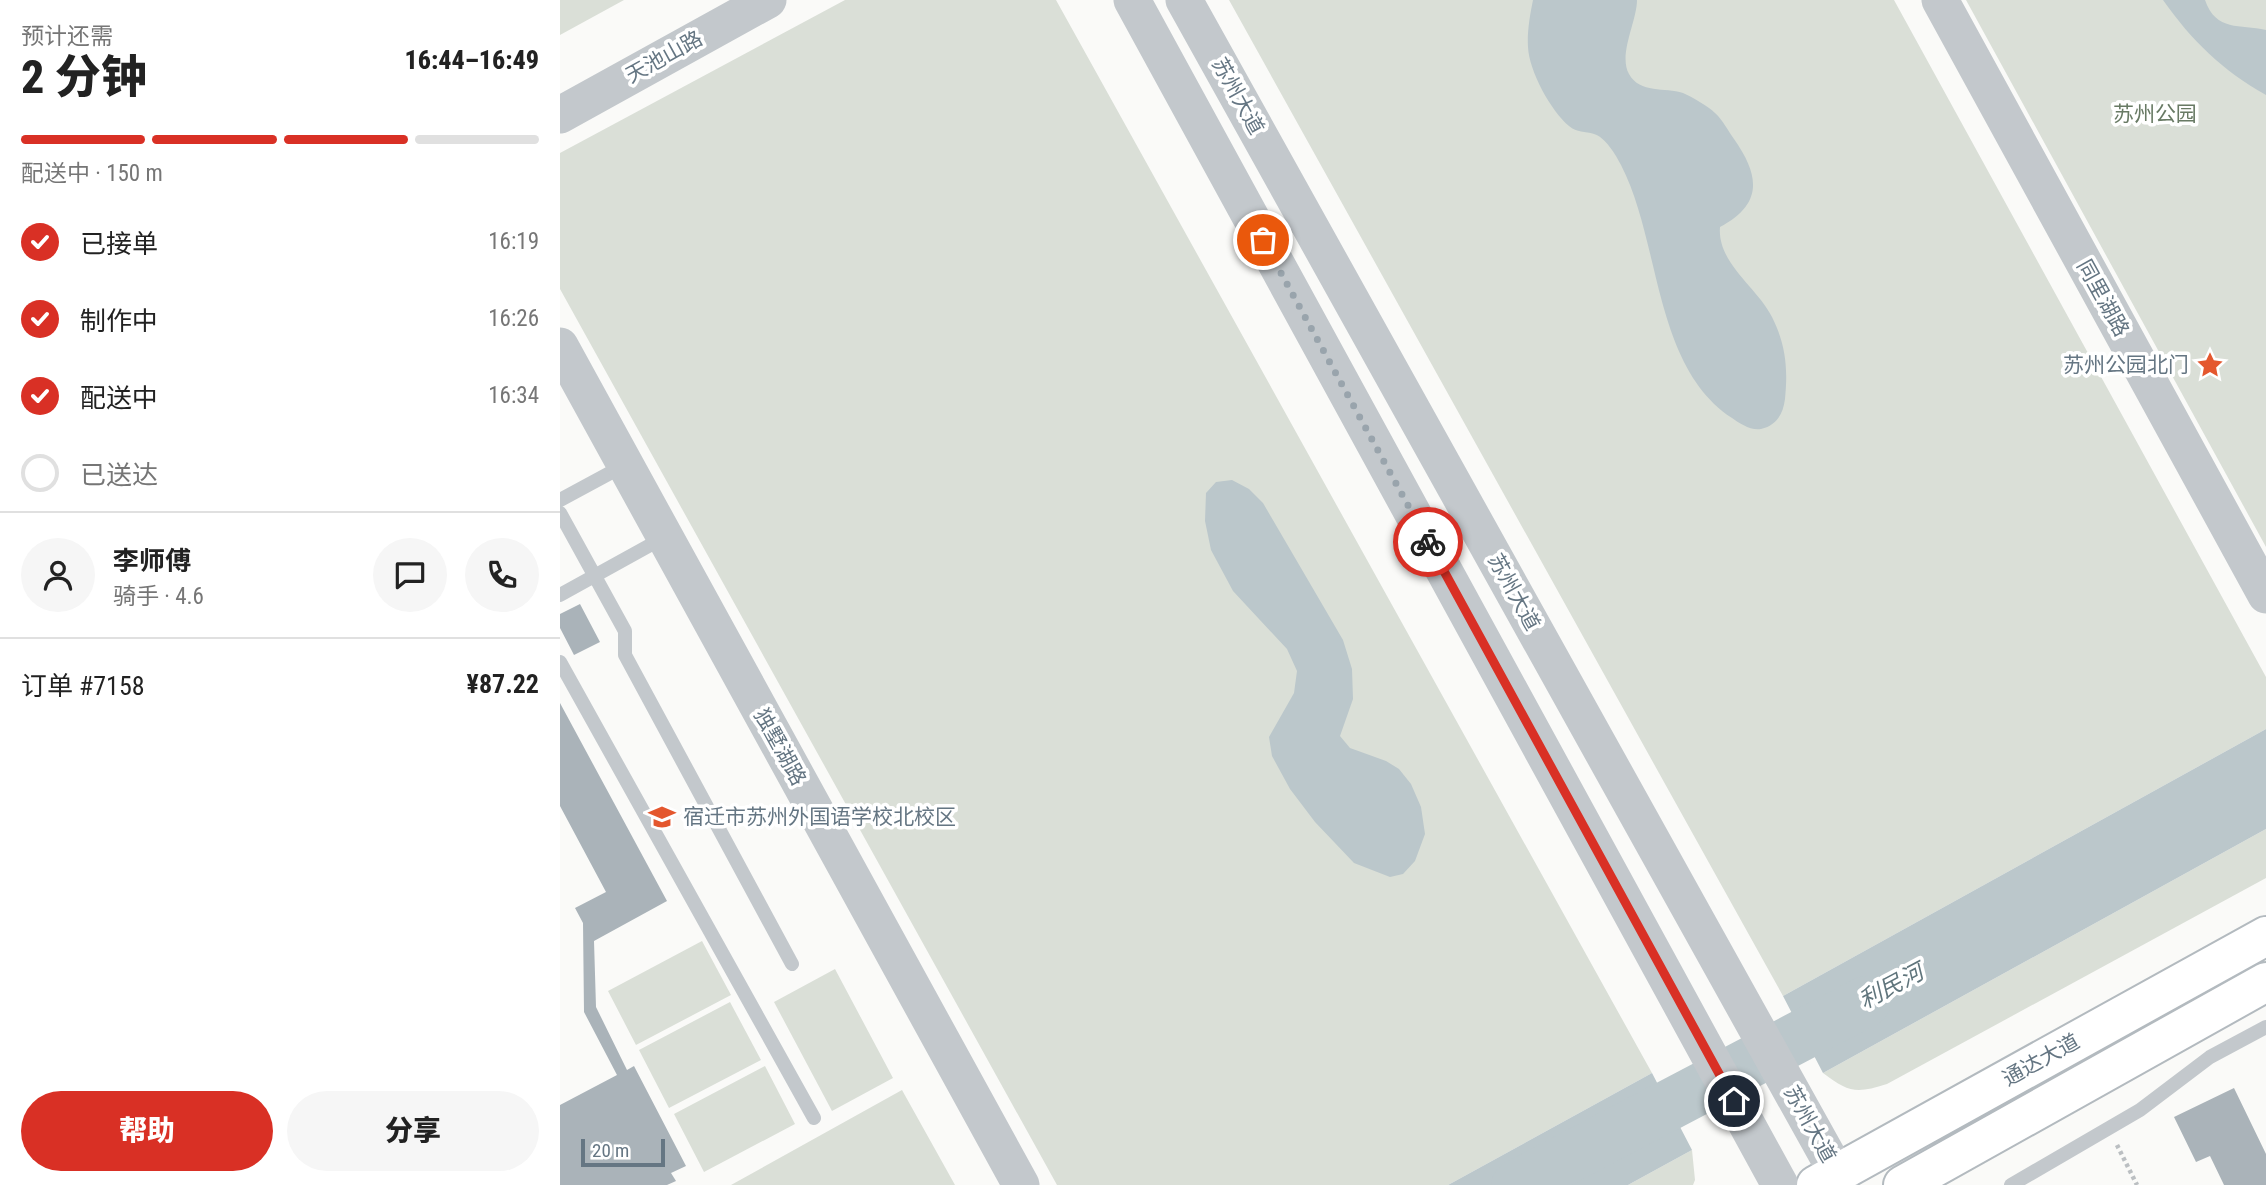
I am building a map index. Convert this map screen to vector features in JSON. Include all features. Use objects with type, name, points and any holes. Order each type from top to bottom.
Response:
[{"type":"main road","name":"通达大道","points":[[1828,1172],[2266,936]]},
{"type":"main road","name":"通达大道","points":[[1903,1185],[2266,982]]},
{"type":"street","name":"天池山路","points":[[560,87],[716,0]]},
{"type":"street","name":"天池山路","points":[[560,114],[768,0]]},
{"type":"street","points":[[1132,0],[1776,1178]]},
{"type":"street","name":"苏州大道","points":[[1184,0],[1718,959],[1828,1172]]},
{"type":"street","name":"同里湖路","points":[[1940,0],[2266,595]]},
{"type":"street","name":"独墅湖路","points":[[560,346],[1021,1185]]},
{"type":"lane","points":[[560,500],[625,465]]},
{"type":"lane","points":[[560,513],[625,631],[625,655],[792,964]]},
{"type":"lane","points":[[560,595],[665,537]]},
{"type":"lane","points":[[560,662],[814,1118]]},
{"type":"lane","points":[[2011,1185],[2140,1110],[2210,1057],[2266,1027]]},
{"type":"path","points":[[2109,1129],[2137,1185]]},
{"type":"green space","points":[[560,0],[624,0],[560,35]]},
{"type":"green space","points":[[845,0],[1056,0],[1652,1073],[1448,1185],[1057,1185],[560,289],[560,153]]},
{"type":"green space","points":[[1229,0],[1894,0],[2266,677],[2266,729],[1783,996]]},
{"type":"green space","name":"苏州公园","points":[[1966,0],[2266,0],[2266,547]]},
{"type":"green space","points":[[2266,829],[2266,878],[1887,1084],[1853,1089],[1839,1084],[1823,1073]]},
{"type":"green space","points":[[702,941],[731,995],[636,1045],[608,991]]},
{"type":"green space","points":[[835,969],[893,1078],[832,1111],[774,1002]]},
{"type":"green space","points":[[730,1002],[761,1060],[669,1108],[639,1050]]},
{"type":"green space","points":[[765,1066],[795,1124],[704,1172],[674,1114]]},
{"type":"green space","points":[[902,1090],[955,1185],[731,1185]]},
{"type":"green space","points":[[1692,1150],[1695,1180],[1693,1185],[1628,1185]]},
{"type":"water","points":[[1533,0],[1637,0],[1626,57],[1629,74],[1640,85],[1683,93],[1708,107],[1721,119],[1743,152],[1749,165],[1753,188],[1744,209],[1720,227],[1721,240],[1731,263],[1772,317],[1783,347],[1786,367],[1785,399],[1781,414],[1771,425],[1753,429],[1735,420],[1706,395],[1687,367],[1673,335],[1634,196],[1621,165],[1602,139],[1594,134],[1575,130],[1562,119],[1548,101],[1537,79],[1528,47]]},
{"type":"water","points":[[2163,0],[2205,0],[2210,10],[2222,22],[2266,30],[2266,95],[2209,54]]},
{"type":"water","points":[[1232,480],[1249,489],[1263,503],[1343,640],[1352,669],[1353,699],[1340,736],[1350,748],[1386,761],[1399,769],[1411,784],[1421,807],[1425,834],[1415,861],[1403,874],[1390,877],[1354,863],[1315,822],[1290,789],[1272,756],[1269,737],[1294,693],[1297,671],[1287,649],[1233,591],[1211,550],[1205,521],[1206,493],[1216,482]]},
{"type":"water","points":[[2266,729],[2266,829],[1823,1073],[1783,996]]},
{"type":"water","points":[[1652,1073],[1692,1150],[1628,1185],[1448,1185]]},
{"type":"building","points":[[580,604],[600,642],[574,655],[560,628],[560,614]]},
{"type":"building","points":[[560,703],[667,901],[594,941],[596,1007],[627,1070],[634,1066],[686,1166],[671,1173],[676,1181],[667,1185],[560,1185],[560,1105],[617,1075],[584,1012],[583,923],[575,908],[606,892],[560,806]]},
{"type":"building","points":[[2234,1088],[2266,1154],[2266,1185],[2224,1185],[2210,1156],[2196,1162],[2174,1117]]},
{"type":"waterway","name":"利民河","points":[[1517,1185],[1865,1002]]},
{"type":"way so far","points":[[1263,240],[1428,542]]},
{"type":"place","name":"苏州公园北门","points":[[2210,365]]},
{"type":"place","name":"宿迁市苏州外国语学校北校区","points":[[662,817]]},
{"type":"route","points":[[1428,542],[1734,1101]]}]
